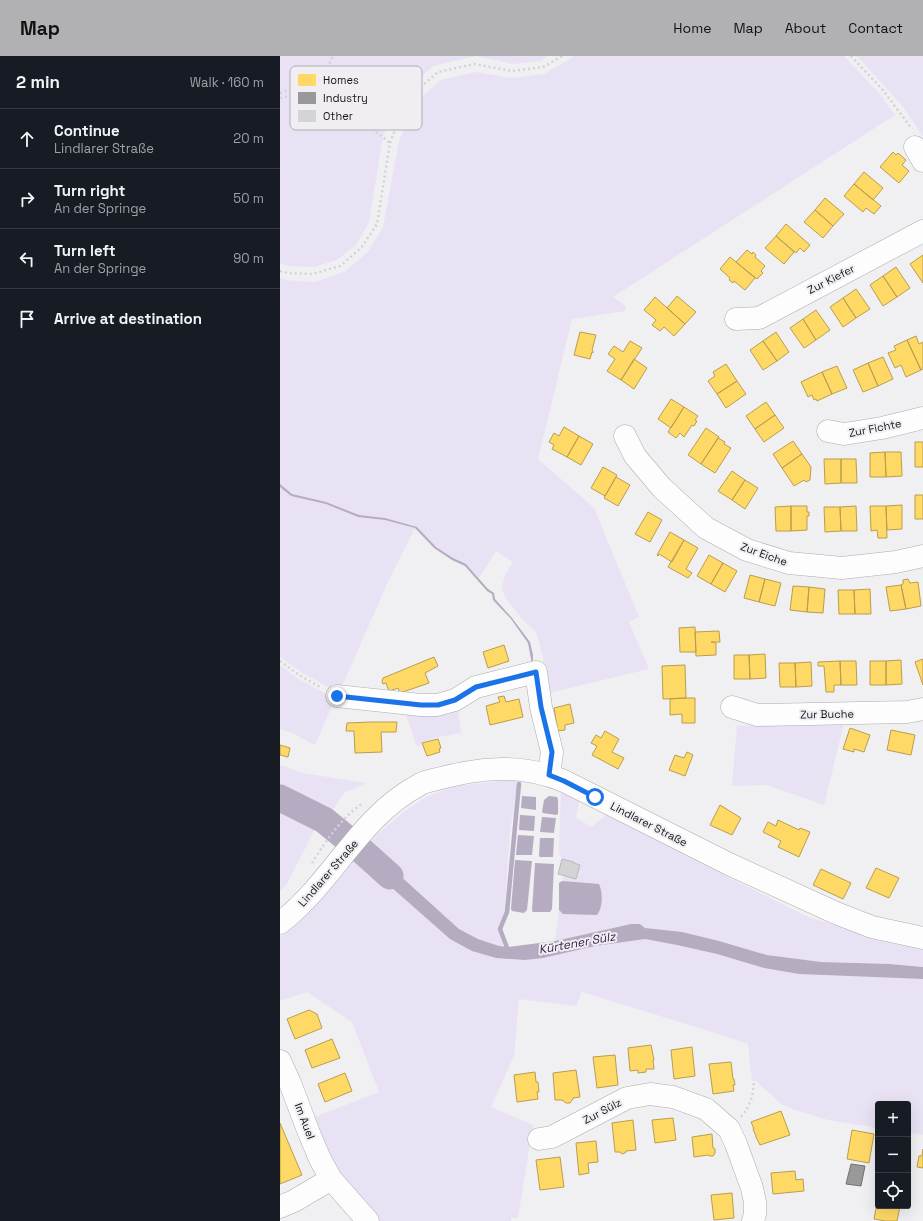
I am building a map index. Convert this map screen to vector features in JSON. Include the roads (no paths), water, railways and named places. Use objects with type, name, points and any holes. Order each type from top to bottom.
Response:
[{"type":"street","name":"Zur Kiefer","points":[[736,319],[759,318],[923,231]]},
{"type":"street","name":"Zur Fichte","points":[[828,431],[844,434],[882,428],[923,418]]},
{"type":"street","name":"Zur Eiche","points":[[625,436],[634,456],[662,488],[706,528],[747,550],[789,563],[842,568],[896,562],[923,556]]},
{"type":"street","points":[[337,696],[421,705],[438,705],[455,700],[476,687],[536,672],[541,707],[552,752],[549,775]]},
{"type":"street","name":"Zur Buche","points":[[732,707],[757,715],[899,712],[923,709]]},
{"type":"street","name":"Lindlarer Straße","points":[[280,923],[306,900],[390,803],[420,784],[451,775],[481,770],[513,768],[549,775],[564,781],[823,908],[872,927],[920,936]]},
{"type":"street","name":"Im Auel","points":[[280,1061],[320,1159],[331,1180],[368,1221]]},
{"type":"street","name":"Zur Sülz","points":[[539,1139],[552,1137],[627,1098],[650,1094],[673,1096],[706,1109],[729,1129],[752,1188],[755,1202],[755,1214],[753,1221]]},
{"type":"street","points":[[280,1207],[294,1201],[331,1180]]},
{"type":"street","points":[[280,1211],[291,1221]]},
{"type":"water","points":[[280,484],[292,494],[326,502],[359,515],[385,518],[417,527],[436,547],[466,564],[488,589],[494,593],[495,599],[530,642],[533,663],[532,664],[528,643],[511,619],[493,600],[492,594],[487,591],[465,566],[452,560],[434,548],[415,528],[385,520],[358,517],[326,504],[291,496],[280,487]]},
{"type":"water","points":[[280,788],[330,814],[317,825],[280,808]]},
{"type":"water","points":[[522,796],[536,797],[536,810],[521,808]]},
{"type":"water","points":[[549,796],[557,797],[558,814],[556,815],[542,812],[544,800]]},
{"type":"water","points":[[520,815],[535,816],[534,831],[519,830]]},
{"type":"water","points":[[542,817],[556,818],[554,833],[540,832]]},
{"type":"water","points":[[518,835],[534,836],[532,855],[516,855]]},
{"type":"water","points":[[540,838],[554,838],[553,857],[539,856]]},
{"type":"water","points":[[368,844],[375,853],[459,929],[478,939],[499,946],[508,947],[555,941],[631,924],[640,924],[645,928],[682,932],[767,955],[821,962],[890,964],[923,967],[923,979],[799,974],[764,968],[717,954],[645,939],[595,946],[543,958],[525,960],[496,958],[472,951],[450,939],[357,857]]},
{"type":"water","points":[[515,860],[532,861],[527,910],[524,913],[512,911],[511,909]]},
{"type":"water","points":[[535,863],[554,864],[552,909],[550,912],[532,911]]},
{"type":"water","points":[[562,881],[599,884],[602,900],[597,915],[563,914],[559,910],[559,883]]},
{"type":"waterway","points":[[509,953],[500,929],[507,912],[519,784]]},
{"type":"waterway","name":"Kürtener Sülz","points":[[280,798],[324,820],[390,876]]}]
